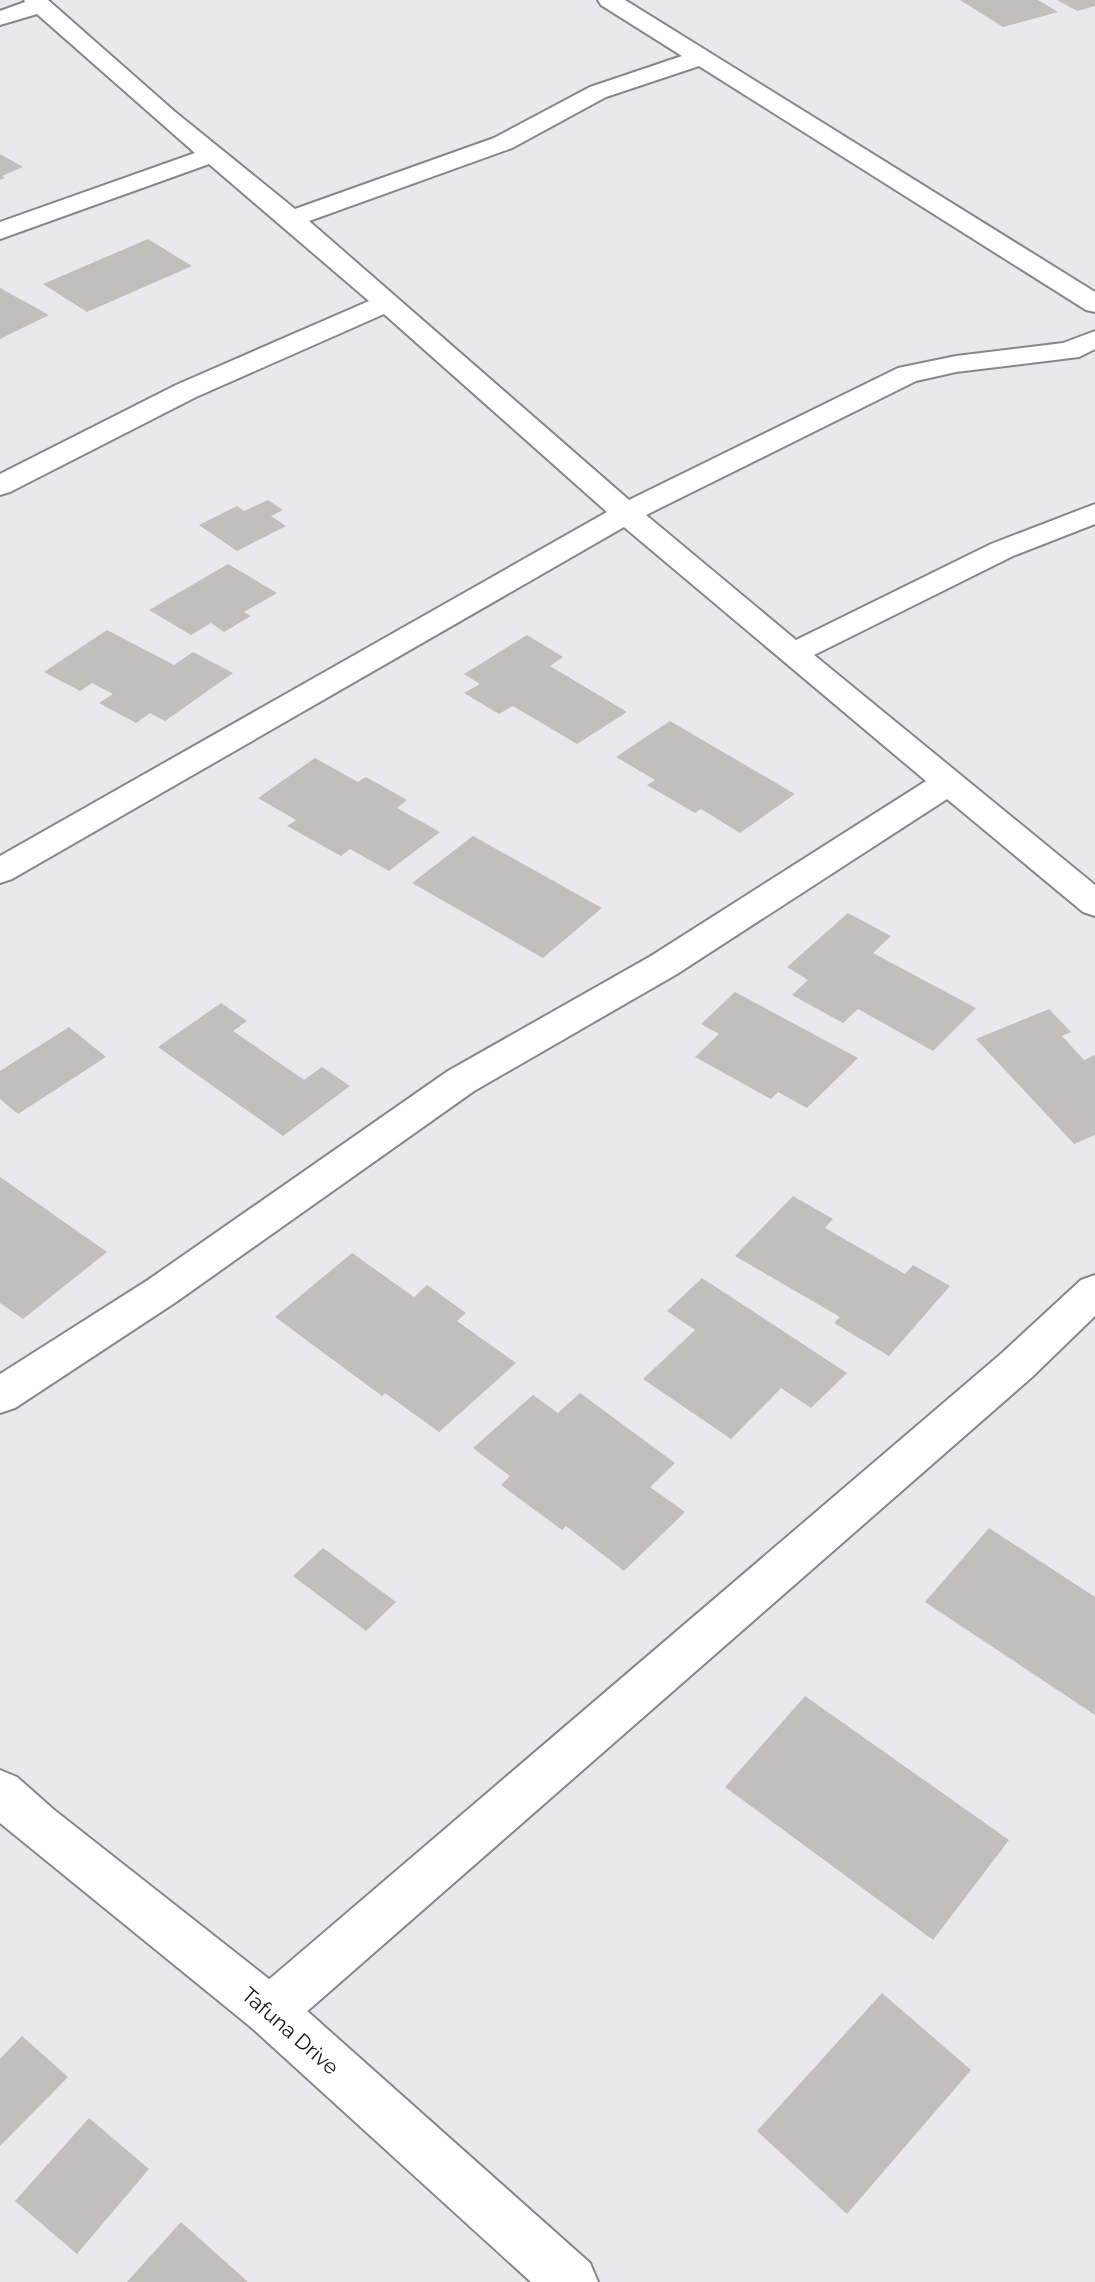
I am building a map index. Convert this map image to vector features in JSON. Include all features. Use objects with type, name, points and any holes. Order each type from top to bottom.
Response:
[{"type":"street","points":[[610,0],[1095,304]]},
{"type":"street","points":[[0,18],[38,2],[212,155],[291,219],[626,513],[1095,904]]},
{"type":"street","points":[[291,219],[492,147],[554,118],[598,92],[700,58]]},
{"type":"street","points":[[0,232],[212,155]]},
{"type":"street","points":[[0,486],[186,390],[386,303]]},
{"type":"street","points":[[0,871],[626,513],[908,374],[956,363],[1069,351],[1095,339]]},
{"type":"street","points":[[792,653],[1002,550],[1095,513]]},
{"type":"street","points":[[0,1396],[162,1290],[461,1081],[664,965],[947,783]]},
{"type":"street","points":[[270,2011],[1017,1365],[1095,1291]]},
{"type":"street","name":"Tafuna Drive","points":[[0,1792],[36,1825],[270,2011],[571,2282]]},
{"type":"building","points":[[960,0],[1038,0],[1058,12],[1003,27]]},
{"type":"building","points":[[1057,0],[1095,0],[1095,6],[1077,11]]},
{"type":"building","points":[[0,154],[23,167],[2,176],[5,178],[0,180]]},
{"type":"building","points":[[148,239],[192,266],[87,312],[43,284]]},
{"type":"building","points":[[0,288],[49,315],[0,339]]},
{"type":"building","points":[[268,500],[283,510],[271,516],[286,526],[237,551],[199,525],[237,506],[244,511]]},
{"type":"building","points":[[228,564],[277,593],[244,612],[251,616],[224,632],[211,623],[191,635],[149,610]]},
{"type":"building","points":[[107,630],[174,665],[193,652],[233,673],[165,721],[150,713],[136,723],[99,703],[113,694],[92,683],[80,691],[44,672]]},
{"type":"building","points":[[527,635],[563,657],[550,666],[627,712],[577,744],[513,706],[499,714],[464,693],[480,684],[464,674]]},
{"type":"building","points":[[670,721],[795,794],[740,833],[701,809],[695,813],[647,785],[655,780],[616,757]]},
{"type":"building","points":[[315,758],[358,782],[366,777],[407,800],[397,808],[440,832],[389,871],[350,849],[341,856],[287,826],[296,820],[258,798]]},
{"type":"building","points":[[473,836],[602,908],[543,958],[412,883]]},
{"type":"building","points":[[848,913],[891,936],[873,953],[976,1008],[933,1051],[858,1009],[843,1023],[792,995],[808,980],[787,967]]},
{"type":"building","points":[[735,992],[858,1058],[807,1108],[778,1092],[771,1099],[695,1057],[719,1034],[701,1024]]},
{"type":"building","points":[[221,1003],[247,1021],[233,1031],[304,1080],[322,1067],[350,1086],[283,1136],[158,1047]]},
{"type":"building","points":[[1049,1009],[1071,1032],[1062,1036],[1084,1060],[1095,1055],[1095,1135],[1074,1144],[976,1039]]},
{"type":"building","points":[[69,1027],[106,1057],[18,1114],[0,1099],[0,1071]]},
{"type":"building","points":[[0,1177],[107,1252],[23,1319],[0,1303]]},
{"type":"building","points":[[793,1196],[833,1219],[825,1228],[905,1274],[913,1265],[950,1286],[889,1356],[834,1323],[840,1317],[735,1256]]},
{"type":"building","points":[[352,1253],[414,1297],[427,1285],[466,1313],[457,1321],[516,1363],[439,1432],[385,1393],[382,1396],[275,1317]]},
{"type":"building","points":[[702,1278],[847,1373],[811,1408],[781,1388],[731,1439],[643,1379],[695,1330],[667,1311]]},
{"type":"building","points":[[580,1393],[675,1463],[650,1487],[685,1512],[624,1571],[566,1526],[562,1530],[501,1485],[510,1476],[473,1448],[533,1395],[558,1413]]},
{"type":"building","points":[[989,1528],[1095,1597],[1095,1715],[925,1602]]},
{"type":"building","points":[[323,1548],[396,1602],[366,1631],[293,1576]]},
{"type":"building","points":[[805,1696],[1009,1840],[933,1940],[725,1787]]},
{"type":"building","points":[[882,1993],[971,2070],[847,2214],[757,2131]]},
{"type":"building","points":[[22,2036],[68,2077],[0,2146],[0,2059]]},
{"type":"building","points":[[89,2118],[149,2169],[77,2254],[15,2201]]},
{"type":"building","points":[[181,2222],[248,2282],[127,2282]]}]
